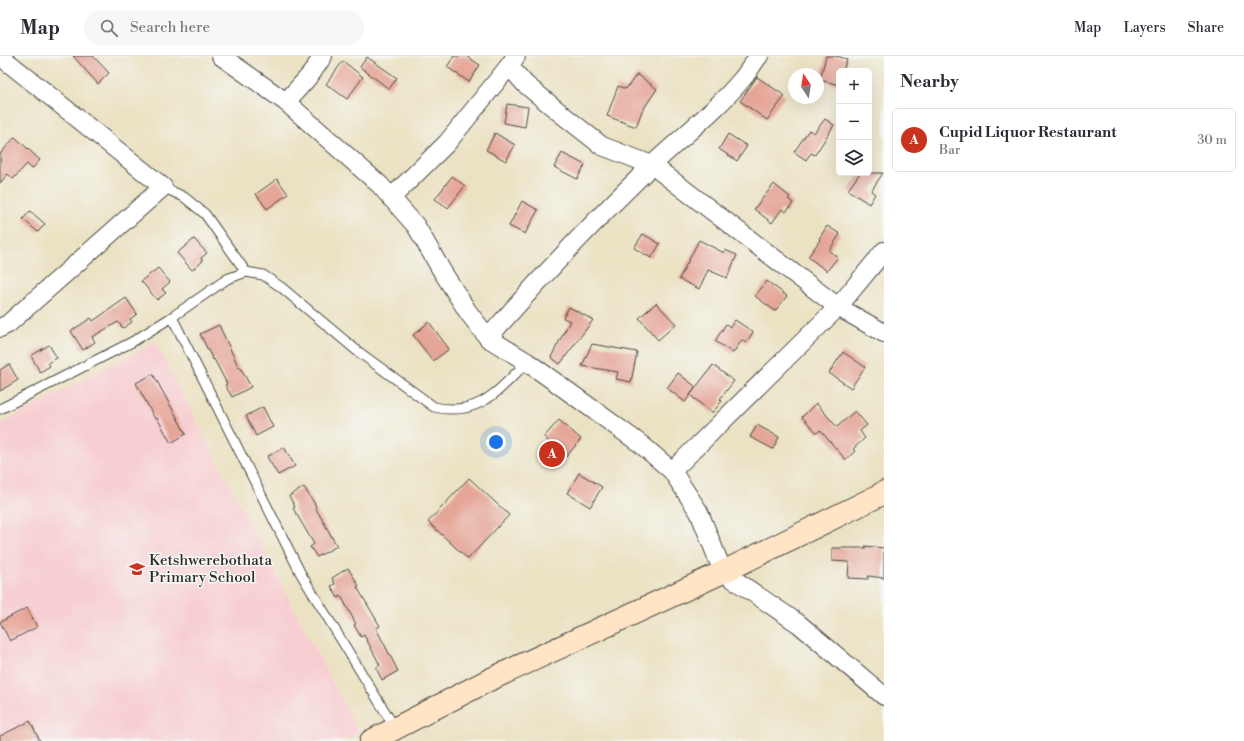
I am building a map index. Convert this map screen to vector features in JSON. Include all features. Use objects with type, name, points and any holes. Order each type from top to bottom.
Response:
[{"type":"street","points":[[0,56],[163,186],[41,296],[8,324],[0,328]]},
{"type":"street","points":[[221,56],[286,102],[380,185],[416,226],[468,312],[488,338],[527,362],[642,445],[672,471],[699,512],[723,572],[799,624],[884,696]]},
{"type":"street","points":[[286,102],[311,74],[323,56]]},
{"type":"street","points":[[488,338],[573,243],[652,165],[743,79],[759,56]]},
{"type":"street","points":[[391,198],[447,143],[512,61],[525,84],[602,146],[652,165],[838,307],[884,332]]},
{"type":"street","points":[[672,471],[838,307],[884,251]]},
{"type":"street","points":[[371,741],[489,680],[723,572],[882,496]]},
{"type":"lane","points":[[163,186],[184,197],[205,214],[246,272]]},
{"type":"lane","points":[[0,408],[132,342],[172,317],[227,279],[246,272],[263,275],[281,287],[356,350],[434,407],[448,410],[462,409],[478,404],[495,394],[527,362]]},
{"type":"lane","points":[[172,317],[301,574],[396,729]]},
{"type":"shaded area","name":"Ketshwerebothata Primary School","points":[[155,342],[359,733],[343,741],[0,741],[0,424]]},
{"type":"building","points":[[73,56],[93,56],[109,73],[98,84]]},
{"type":"building","points":[[454,56],[466,56],[480,65],[469,82],[447,67]]},
{"type":"building","points":[[826,56],[836,56],[847,59],[844,68],[836,68],[836,84],[824,81],[823,68]]},
{"type":"building","points":[[367,57],[397,78],[389,89],[360,67]]},
{"type":"building","points":[[343,61],[363,77],[347,99],[326,84]]},
{"type":"building","points":[[637,74],[657,89],[642,111],[636,127],[607,116],[618,86],[626,89]]},
{"type":"building","points":[[757,77],[785,96],[767,120],[740,101]]},
{"type":"building","points":[[507,104],[528,107],[525,127],[504,123]]},
{"type":"building","points":[[825,119],[834,125],[815,155],[811,153],[806,160],[794,152],[809,130],[814,133]]},
{"type":"building","points":[[495,133],[515,145],[506,161],[486,150]]},
{"type":"building","points":[[728,134],[747,146],[737,161],[719,149]]},
{"type":"building","points":[[15,137],[40,160],[32,169],[27,164],[13,179],[8,174],[0,183],[0,154]]},
{"type":"building","points":[[562,153],[585,165],[577,179],[554,167]]},
{"type":"building","points":[[872,173],[883,173],[871,191],[875,194],[869,204],[848,190],[858,176],[872,176]]},
{"type":"building","points":[[452,176],[465,186],[448,208],[435,199]]},
{"type":"building","points":[[277,179],[288,194],[267,209],[256,194]]},
{"type":"building","points":[[774,184],[790,197],[788,199],[793,203],[786,212],[782,209],[772,223],[754,209]]},
{"type":"building","points":[[522,201],[538,210],[525,234],[509,226]]},
{"type":"building","points":[[30,211],[45,224],[38,232],[23,219]]},
{"type":"building","points":[[827,226],[840,234],[829,251],[838,257],[827,271],[808,257],[820,240],[819,239]]},
{"type":"building","points":[[643,234],[660,244],[651,258],[634,248]]},
{"type":"building","points":[[194,239],[207,253],[201,258],[203,261],[192,270],[177,253]]},
{"type":"building","points":[[699,240],[724,253],[725,250],[737,255],[727,278],[708,270],[699,289],[679,279]]},
{"type":"building","points":[[158,268],[170,282],[162,289],[166,293],[157,300],[141,281]]},
{"type":"building","points":[[767,281],[787,296],[775,311],[755,296]]},
{"type":"building","points":[[126,298],[137,314],[130,319],[132,322],[123,328],[118,322],[92,337],[95,342],[83,350],[71,331],[91,318],[93,321]]},
{"type":"building","points":[[656,303],[676,324],[658,340],[639,318]]},
{"type":"building","points":[[569,307],[593,320],[560,364],[551,357],[570,321],[563,318]]},
{"type":"building","points":[[735,320],[753,332],[746,343],[742,340],[733,353],[715,341],[726,324],[730,327]]},
{"type":"building","points":[[429,322],[449,349],[433,361],[413,335]]},
{"type":"building","points":[[219,325],[239,368],[240,367],[251,387],[232,397],[225,385],[227,384],[200,334]]},
{"type":"building","points":[[592,344],[637,352],[631,382],[616,379],[618,372],[582,366]]},
{"type":"building","points":[[49,345],[57,358],[48,363],[50,366],[40,372],[31,356]]},
{"type":"building","points":[[843,352],[865,367],[851,388],[829,373]]},
{"type":"building","points":[[9,364],[18,380],[0,391],[0,370]]},
{"type":"building","points":[[713,365],[734,381],[720,399],[722,401],[712,413],[690,395]]},
{"type":"building","points":[[678,373],[696,387],[685,402],[667,388]]},
{"type":"building","points":[[153,374],[186,434],[171,443],[157,418],[155,419],[136,383]]},
{"type":"building","points":[[816,403],[837,427],[855,411],[867,425],[860,431],[865,438],[853,449],[855,451],[846,460],[820,430],[817,433],[802,417]]},
{"type":"building","points":[[263,407],[273,427],[256,436],[246,416]]},
{"type":"building","points":[[559,420],[581,439],[566,457],[544,437]]},
{"type":"building","points":[[757,425],[779,437],[773,449],[750,437]]},
{"type":"building","points":[[284,447],[295,466],[278,475],[267,457]]},
{"type":"building","points":[[579,473],[602,487],[590,507],[567,493]]},
{"type":"building","points":[[469,478],[509,515],[468,559],[428,522]]},
{"type":"building","points":[[304,487],[337,546],[317,557],[310,547],[314,544],[293,508],[295,507],[289,496]]},
{"type":"building","points":[[865,546],[884,548],[884,578],[868,576],[868,579],[848,578],[849,562],[832,561],[832,548],[866,548]]},
{"type":"building","points":[[348,568],[359,586],[357,587],[380,626],[376,628],[398,671],[382,680],[376,668],[380,665],[364,635],[361,637],[354,625],[356,624],[341,596],[338,598],[331,586],[335,584],[332,578]]},
{"type":"building","points":[[27,608],[37,627],[10,641],[0,622]]},
{"type":"building","points":[[30,721],[40,741],[0,741],[0,736]]},
{"type":"place","name":"Cupid Liquor Restaurant","points":[[552,454]]},
{"type":"place","name":"Ketshwerebothata Primary School","points":[[137,569]]}]
